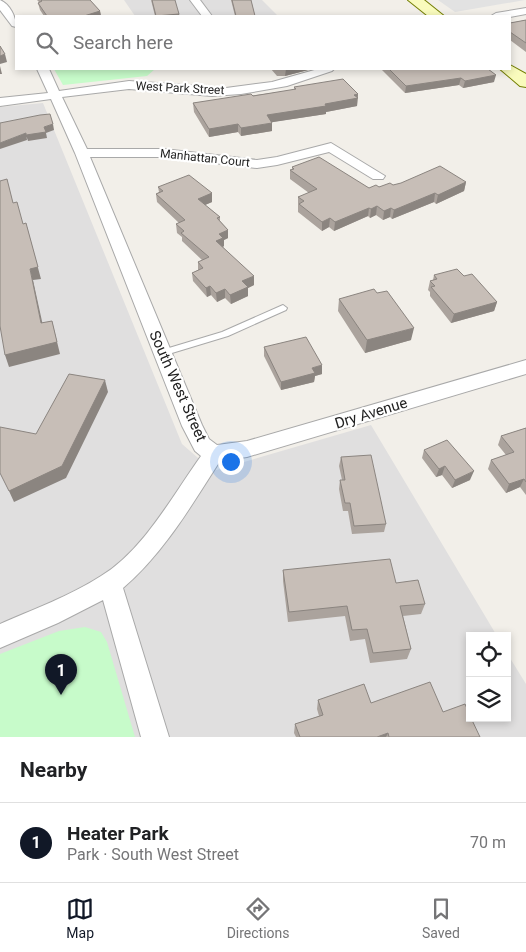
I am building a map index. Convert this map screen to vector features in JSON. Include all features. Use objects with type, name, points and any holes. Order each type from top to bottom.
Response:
[{"type":"street","points":[[195,0],[206,15]]},
{"type":"street","points":[[415,0],[436,15]]},
{"type":"street","points":[[0,3],[15,23]]},
{"type":"street","points":[[502,15],[526,11]]},
{"type":"street","name":"South West Street","points":[[44,70],[57,95],[82,154],[197,436],[202,445],[214,454],[162,530],[134,564],[110,584]]},
{"type":"street","name":"West Park Street","points":[[0,102],[109,86],[154,85],[212,92],[231,91],[285,82],[325,70]]},
{"type":"street","points":[[509,70],[526,82]]},
{"type":"street","points":[[154,85],[162,74]]},
{"type":"street","name":"Manhattan Court","points":[[82,154],[164,153],[257,164],[277,161],[331,147],[378,176]]},
{"type":"street","name":"Dry Avenue","points":[[214,454],[248,449],[526,367]]},
{"type":"street","points":[[0,636],[49,615],[110,584],[155,737]]},
{"type":"lane","points":[[162,353],[225,334],[282,308]]},
{"type":"shaded area","points":[[124,0],[262,0],[277,15],[134,15]]},
{"type":"shaded area","points":[[438,0],[525,0],[455,12]]},
{"type":"shaded area","points":[[43,103],[182,444],[213,471],[371,425],[495,632],[466,632],[466,722],[511,722],[511,660],[526,684],[526,737],[0,737],[0,107]]},
{"type":"green space","points":[[55,70],[154,70],[147,76],[63,85]]},
{"type":"green space","points":[[85,627],[101,632],[107,642],[135,737],[0,737],[0,654],[59,631]]},
{"type":"building","points":[[90,0],[100,11],[87,15],[46,15],[38,3],[42,1]]},
{"type":"building","points":[[152,0],[175,0],[179,14],[156,15]]},
{"type":"building","points":[[232,0],[251,0],[255,15],[236,15]]},
{"type":"building","points":[[526,20],[526,43],[511,33],[511,23]]},
{"type":"building","points":[[0,46],[5,54],[0,56]]},
{"type":"building","points":[[390,70],[489,70],[496,75],[465,81],[461,78],[406,86]]},
{"type":"building","points":[[343,79],[358,94],[354,95],[358,98],[325,104],[326,106],[267,115],[272,123],[241,128],[238,124],[209,129],[193,103],[251,94],[253,96]]},
{"type":"building","points":[[50,114],[53,124],[44,127],[46,132],[26,135],[26,133],[0,143],[0,123]]},
{"type":"building","points":[[319,157],[369,188],[376,185],[379,187],[390,183],[393,185],[401,183],[440,166],[466,182],[438,195],[435,193],[394,210],[391,208],[384,211],[377,206],[335,222],[330,218],[322,222],[299,204],[304,201],[298,197],[317,189],[290,170],[294,169],[292,167]]},
{"type":"building","points":[[189,175],[212,193],[198,199],[220,217],[217,218],[228,230],[219,234],[223,238],[216,241],[254,276],[242,281],[248,287],[230,295],[225,289],[216,293],[210,286],[206,288],[192,273],[203,268],[198,262],[209,257],[181,233],[184,231],[176,224],[185,220],[156,194],[163,191],[158,187]]},
{"type":"building","points":[[7,179],[13,203],[17,202],[23,224],[26,223],[38,267],[30,269],[41,323],[52,321],[57,342],[5,355],[0,326],[0,181]]},
{"type":"building","points":[[457,269],[464,276],[472,274],[497,302],[454,314],[431,287],[435,286],[430,281],[437,279],[434,275]]},
{"type":"building","points":[[374,289],[377,293],[387,291],[414,328],[367,340],[339,299]]},
{"type":"building","points":[[306,337],[322,365],[312,368],[315,373],[281,382],[264,347]]},
{"type":"building","points":[[69,374],[105,380],[62,466],[9,491],[0,473],[0,427],[36,434]]},
{"type":"building","points":[[526,428],[526,482],[524,479],[509,484],[491,460],[514,452],[501,436]]},
{"type":"building","points":[[447,440],[474,471],[455,480],[445,466],[439,469],[424,450]]},
{"type":"building","points":[[371,455],[386,524],[354,526],[350,503],[345,503],[340,480],[345,480],[341,457]]},
{"type":"building","points":[[390,559],[396,583],[418,580],[425,604],[400,606],[411,649],[373,653],[367,629],[352,630],[347,606],[289,612],[283,570]]},
{"type":"building","points":[[430,682],[443,712],[465,704],[466,722],[473,722],[480,737],[389,737],[388,733],[377,737],[300,737],[295,724],[323,715],[318,700],[364,684],[371,703]]},
{"type":"place","name":"Heater Park","points":[[61,695]]}]
